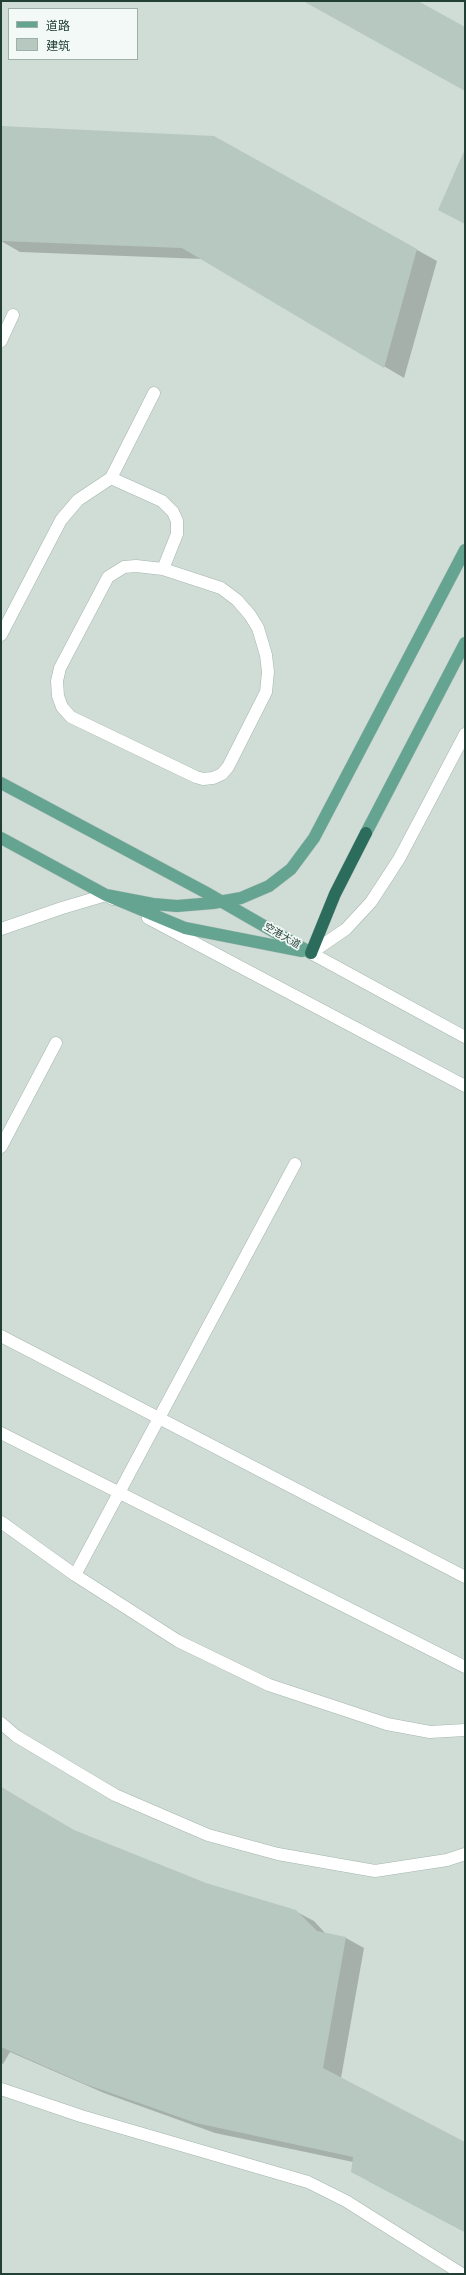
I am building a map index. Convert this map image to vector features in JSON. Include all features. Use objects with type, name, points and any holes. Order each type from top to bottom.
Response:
[{"type":"highway","points":[[312,953],[335,894],[366,833]]},
{"type":"main road","points":[[106,895],[171,906],[221,902],[241,898],[269,886],[291,869],[314,838],[465,550]]},
{"type":"main road","points":[[366,833],[465,643]]},
{"type":"main road","name":"空港大道","points":[[1,783],[312,953]]},
{"type":"main road","name":"空港大道","points":[[1,838],[106,895],[185,928],[312,953]]},
{"type":"street","points":[[1,341],[13,315]]},
{"type":"street","points":[[1,635],[61,520],[78,500],[111,478],[154,394]]},
{"type":"street","points":[[111,478],[162,501],[173,512],[177,521],[177,534],[163,569]]},
{"type":"street","points":[[124,567],[163,569],[221,588],[237,600],[250,615],[258,628],[266,655],[268,672],[266,692],[228,767],[222,774],[213,778],[203,779],[196,777],[71,717],[62,708],[58,696],[57,681],[60,668],[108,578],[124,567]]},
{"type":"street","points":[[465,734],[399,859],[371,902],[346,929],[312,953],[465,1037]]},
{"type":"street","points":[[1,930],[62,908],[106,895],[465,1086]]},
{"type":"street","points":[[1,1147],[56,1043]]},
{"type":"street","points":[[74,1575],[120,1492],[295,1164]]},
{"type":"street","points":[[1,1336],[465,1577]]},
{"type":"street","points":[[1,1432],[465,1667]]},
{"type":"street","points":[[1,1522],[74,1575],[178,1641],[269,1685],[387,1724],[430,1732],[465,1730]]},
{"type":"street","points":[[1,1723],[16,1736],[115,1795],[208,1835],[278,1854],[374,1871],[447,1860],[465,1854]]},
{"type":"street","points":[[1,2089],[81,2116],[308,2182],[346,2201],[462,2274]]},
{"type":"shaded area","points":[[1,1],[465,1],[465,2274],[1,2274]]},
{"type":"building","points":[[303,1],[418,1],[465,27],[465,91]]},
{"type":"building","points":[[1,126],[214,136],[417,249],[384,368],[182,248],[1,241]]},
{"type":"building","points":[[465,149],[465,224],[438,210]]},
{"type":"building","points":[[1,1787],[74,1830],[206,1883],[296,1910],[317,1931],[346,1937],[323,2068],[465,2142],[465,2232],[351,2172],[353,2157],[196,2123],[85,2084],[1,2047]]}]
